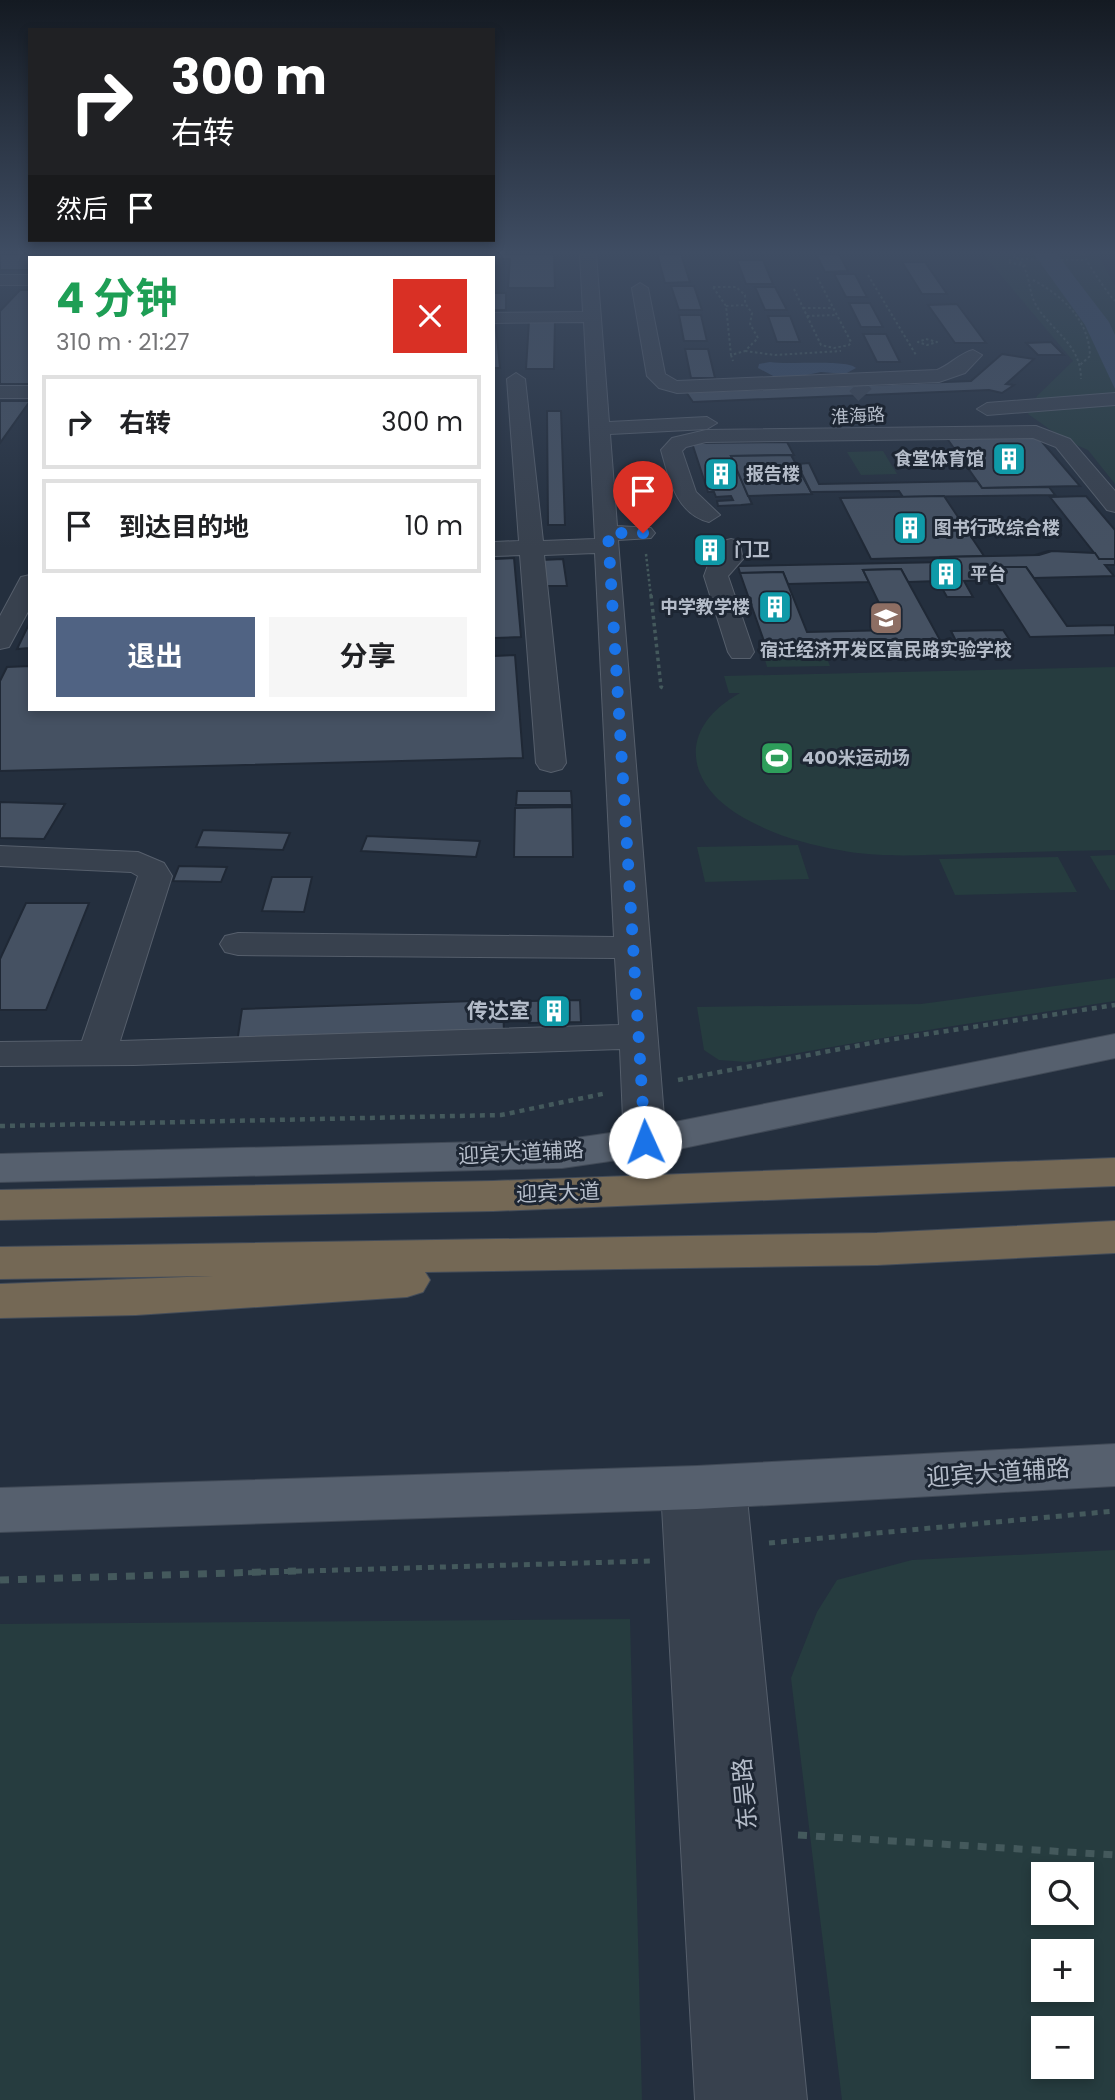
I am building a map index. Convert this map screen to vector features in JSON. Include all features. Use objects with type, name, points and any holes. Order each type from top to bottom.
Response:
[{"type":"highway","name":"迎宾大道","points":[[0,1205],[493,1196],[1038,1176],[1115,1170]]},
{"type":"highway","points":[[0,1301],[136,1298],[877,1249],[1115,1237]]},
{"type":"highway","points":[[0,1263],[877,1249]]},
{"type":"main road","name":"迎宾大道辅路","points":[[0,1168],[562,1154],[645,1142],[1115,1046]]},
{"type":"main road","name":"迎宾大道辅路","points":[[0,1510],[703,1489],[1115,1465]]},
{"type":"street","points":[[596,352],[645,1142]]},
{"type":"street","points":[[653,352],[659,381],[677,387],[843,383],[930,377],[950,373],[973,355]]},
{"type":"street","points":[[509,372],[518,407],[514,471],[531,548],[551,763]]},
{"type":"street","points":[[0,392],[28,392]]},
{"type":"street","points":[[973,410],[1104,401]]},
{"type":"street","points":[[495,407],[518,407]]},
{"type":"street","name":"淮海路","points":[[601,428],[853,425],[909,414]]},
{"type":"street","points":[[709,515],[686,495],[671,450],[678,442],[706,436],[853,425],[1015,431],[1051,436],[1063,443],[1115,505]]},
{"type":"street","points":[[495,549],[608,540],[643,533]]},
{"type":"street","points":[[731,546],[731,559],[717,570],[716,576],[741,652]]},
{"type":"street","points":[[2,635],[28,586]]},
{"type":"street","points":[[0,856],[138,862],[152,870],[156,876],[97,1054]]},
{"type":"street","points":[[238,944],[634,948]]},
{"type":"street","points":[[0,1054],[97,1054],[640,1036]]},
{"type":"street","name":"东吴路","points":[[703,1489],[730,2100]]},
{"type":"street","name":"东吴路","points":[[707,1553],[748,1831],[772,2100]]},
{"type":"path","points":[[731,352],[742,384]]},
{"type":"path","points":[[731,355],[742,352]]},
{"type":"path","points":[[752,352],[775,355],[824,352]]},
{"type":"path","points":[[914,352],[930,377]]},
{"type":"path","points":[[1074,352],[1080,365],[1081,383],[1104,401]]},
{"type":"path","points":[[1080,365],[1090,356],[1090,352]]},
{"type":"path","points":[[0,1126],[502,1115],[882,1041],[1115,1005]]},
{"type":"path","points":[[0,1580],[615,1563],[1115,1511]]},
{"type":"path","points":[[748,1831],[1115,1855]]},
{"type":"green space","points":[[1065,352],[1115,352],[1115,484],[1088,450],[1065,440],[1028,414],[1037,396],[1073,361]]},
{"type":"green space","points":[[883,451],[897,474],[861,475],[847,452]]},
{"type":"green space","points":[[825,654],[830,666],[767,667],[764,656]]},
{"type":"green space","points":[[1115,667],[1115,850],[900,855],[869,854],[814,845],[767,829],[724,804],[709,789],[700,773],[696,756],[698,739],[706,723],[720,707],[740,693],[729,693],[724,676]]},
{"type":"green space","points":[[798,845],[809,879],[705,882],[697,847]]},
{"type":"green space","points":[[1115,855],[1115,890],[1110,890],[1090,856]]},
{"type":"green space","points":[[1058,857],[1077,892],[955,895],[939,859]]},
{"type":"green space","points":[[1115,978],[1115,1001],[746,1062],[719,1060],[704,1050],[697,1007],[921,1004]]},
{"type":"green space","points":[[1115,1550],[1115,2100],[842,2100],[791,1678],[817,1612],[837,1580],[912,1560]]},
{"type":"green space","points":[[630,1619],[642,2100],[0,2100],[0,1624]]},
{"type":"water","points":[[1098,352],[1115,352],[1115,389]]},
{"type":"water","points":[[830,363],[856,368],[845,374],[821,372],[792,378],[775,377],[758,368],[759,364]]},
{"type":"building","points":[[0,352],[28,352],[28,384],[0,384]]},
{"type":"building","points":[[495,352],[498,352],[500,368],[495,368]]},
{"type":"building","points":[[527,352],[554,352],[554,369],[526,369]]},
{"type":"building","points":[[686,352],[709,352],[715,378],[691,378]]},
{"type":"building","points":[[872,352],[895,352],[900,362],[877,362]]},
{"type":"building","points":[[1035,352],[1061,352],[1064,355],[1038,355]]},
{"type":"building","points":[[1002,354],[1034,359],[1006,384],[1014,385],[1002,393],[989,390],[693,402],[686,392],[971,381]]},
{"type":"building","points":[[0,401],[28,401],[28,404],[0,443]]},
{"type":"building","points":[[547,411],[561,411],[565,525],[548,525]]},
{"type":"building","name":"食堂体育馆","points":[[1037,436],[1080,486],[982,488],[946,437]]},
{"type":"building","name":"报告楼","points":[[787,442],[794,455],[731,456],[752,504],[718,506],[717,501],[733,500],[731,496],[716,497],[714,492],[708,492],[692,443]]},
{"type":"building","points":[[791,455],[812,494],[748,496],[731,456]]},
{"type":"building","points":[[809,463],[819,484],[977,481],[982,488],[1049,487],[1055,495],[903,497],[899,491],[811,492],[797,464]]},
{"type":"building","name":"图书行政综合楼","points":[[944,496],[984,556],[871,559],[840,498]]},
{"type":"building","points":[[1086,496],[1115,530],[1115,559],[1099,559],[1050,497]]},
{"type":"building","name":"门卫","points":[[698,542],[718,542],[722,557],[703,558]]},
{"type":"building","points":[[1048,551],[1082,554],[1092,566],[1032,568],[1029,563],[1041,563],[1035,555]]},
{"type":"building","name":"平台","points":[[1052,551],[1095,553],[1099,559],[1115,559],[1115,565],[1105,565],[1114,576],[1034,578],[1026,567],[985,567],[993,580],[964,581],[973,597],[947,597],[938,581],[908,582],[901,569],[863,570],[869,582],[788,584],[783,572],[740,573],[738,566],[945,562],[941,557],[1039,555]]},
{"type":"building","points":[[514,558],[521,637],[495,638],[495,559]]},
{"type":"building","points":[[563,559],[567,586],[545,586],[541,560]]},
{"type":"building","points":[[985,567],[1026,567],[1067,626],[1115,625],[1115,635],[1030,637]]},
{"type":"building","name":"中学教学楼","points":[[901,569],[940,640],[765,644],[740,573],[783,572],[807,632],[892,630],[863,570]]},
{"type":"building","points":[[28,626],[28,648],[17,649]]},
{"type":"building","points":[[1003,630],[1013,645],[959,647],[951,631]]},
{"type":"building","points":[[515,655],[523,758],[0,771],[0,681],[7,667],[28,666],[28,711],[495,711],[495,656]]},
{"type":"building","points":[[517,791],[571,791],[572,805],[516,805]]},
{"type":"building","points":[[0,802],[65,804],[44,839],[0,838]]},
{"type":"building","points":[[572,807],[573,857],[514,857],[515,808]]},
{"type":"building","points":[[203,830],[290,833],[283,850],[196,847]]},
{"type":"building","points":[[367,836],[480,841],[476,857],[361,851]]},
{"type":"building","points":[[179,866],[227,867],[221,882],[173,881]]},
{"type":"building","points":[[272,877],[312,877],[304,912],[262,911]]},
{"type":"building","points":[[26,903],[89,903],[46,1010],[0,1010],[0,959]]},
{"type":"building","points":[[503,1000],[504,1034],[237,1043],[242,1009]]},
{"type":"building","name":"传达室","points":[[580,1000],[581,1022],[529,1023],[528,1001]]},
{"type":"tunnel","points":[[856,385],[865,395]]},
{"type":"place","name":"食堂体育馆","points":[[1009,459]]},
{"type":"place","name":"报告楼","points":[[721,474]]},
{"type":"place","name":"图书行政综合楼","points":[[910,528]]},
{"type":"place","name":"门卫","points":[[710,550]]},
{"type":"place","name":"平台","points":[[946,574]]},
{"type":"place","name":"中学教学楼","points":[[775,607]]},
{"type":"place","name":"宿迁经济开发区富民路实验学校","points":[[886,618]]},
{"type":"place","name":"400米运动场","points":[[777,758]]},
{"type":"place","name":"传达室","points":[[554,1011]]},
{"type":"route","points":[[643,533],[608,533],[645,1142]]}]
